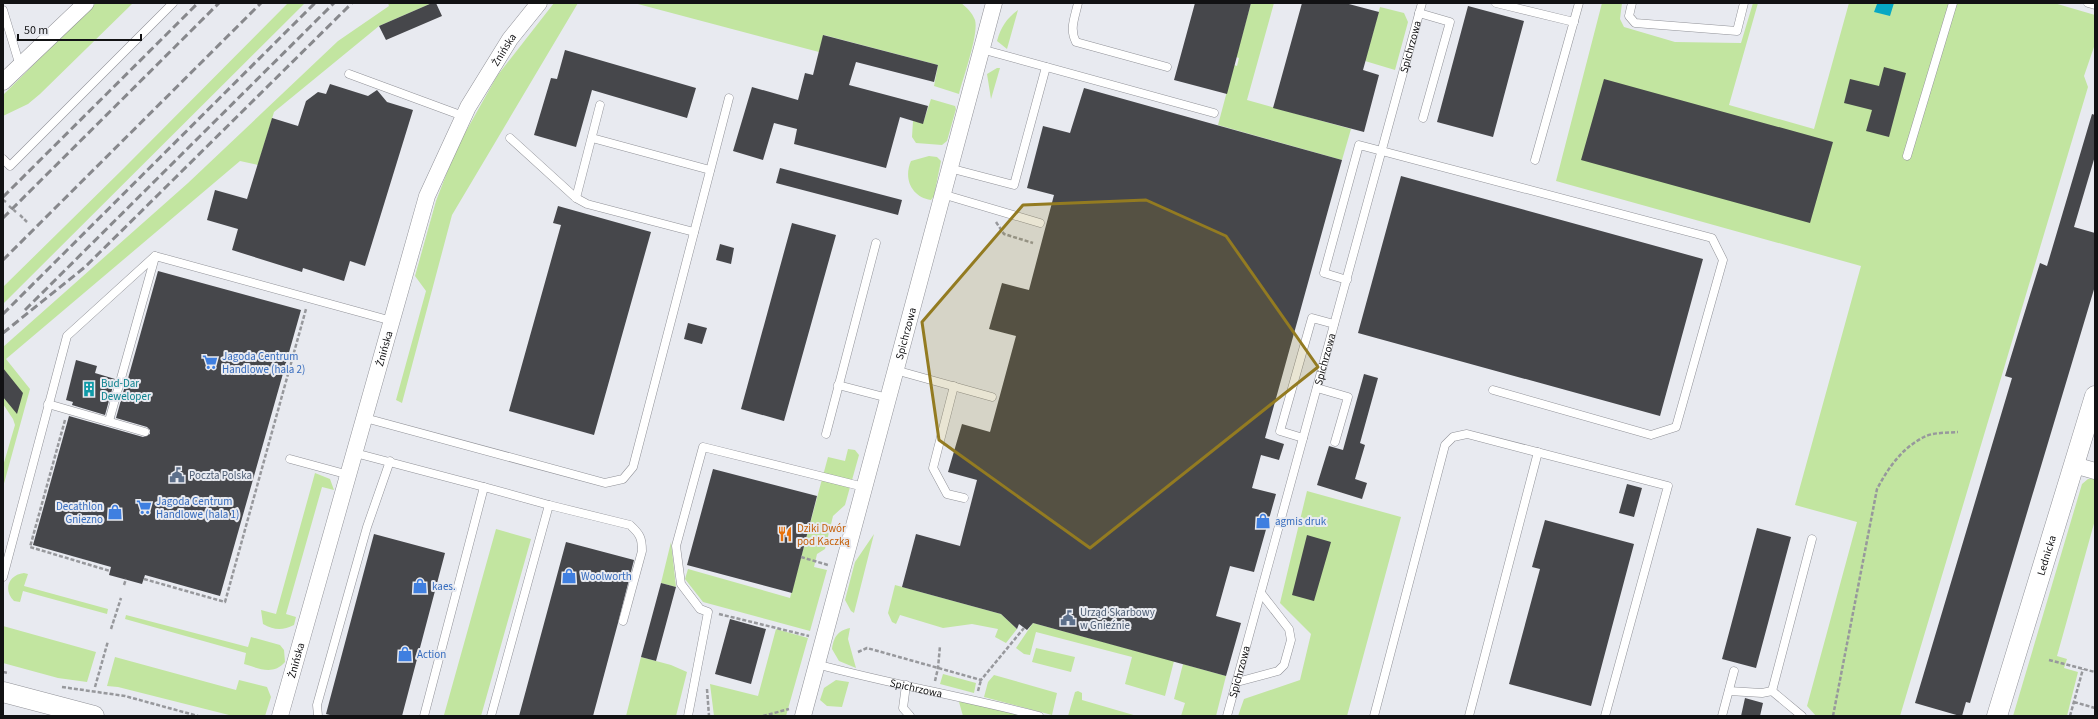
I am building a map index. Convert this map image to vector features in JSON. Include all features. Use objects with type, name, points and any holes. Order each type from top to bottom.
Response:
[{"type":"street","points":[[3,82],[86,3]]},
{"type":"street","name":"Żnińska","points":[[280,716],[427,196],[463,116],[510,39],[539,3]]},
{"type":"street","name":"Spichrzowa","points":[[798,712],[816,664],[994,3]]},
{"type":"street","name":"Lednicka","points":[[1997,716],[2095,396]]},
{"type":"street","points":[[2074,465],[2095,471]]},
{"type":"street","points":[[3,692],[94,716]]},
{"type":"lane","points":[[10,3],[3,9],[20,66]]},
{"type":"lane","points":[[3,159],[10,166],[173,3]]},
{"type":"lane","points":[[1078,3],[1072,28],[1072,35],[1076,42],[1167,67]]},
{"type":"lane","name":"Spichrzowa","points":[[1228,716],[1422,3]]},
{"type":"lane","points":[[1496,3],[1574,22]]},
{"type":"lane","points":[[1536,160],[1579,3]]},
{"type":"lane","points":[[1632,3],[1629,16],[1635,23],[1737,31],[1744,3]]},
{"type":"lane","points":[[1907,156],[1953,3]]},
{"type":"lane","points":[[2088,3],[2095,5]]},
{"type":"lane","points":[[1419,13],[1450,22],[1423,118]]},
{"type":"lane","points":[[981,49],[1214,114]]},
{"type":"lane","points":[[949,168],[1014,185],[1046,67]]},
{"type":"lane","points":[[349,74],[463,116]]},
{"type":"lane","points":[[364,418],[605,483],[622,479],[633,467],[729,98]]},
{"type":"lane","points":[[576,198],[600,105]]},
{"type":"lane","points":[[510,138],[576,198],[587,204],[694,232]]},
{"type":"lane","points":[[592,138],[710,170]]},
{"type":"lane","points":[[1347,280],[1324,273],[1359,145],[1712,238],[1723,260],[1676,427],[1651,435],[1493,390]]},
{"type":"lane","points":[[942,194],[1040,223]]},
{"type":"lane","points":[[826,434],[876,243]]},
{"type":"lane","points":[[155,256],[392,321]]},
{"type":"lane","points":[[3,576],[67,336],[155,256]]},
{"type":"lane","points":[[109,421],[155,256]]},
{"type":"lane","points":[[1304,438],[1280,431],[1312,318],[1334,324]]},
{"type":"lane","points":[[895,370],[992,397]]},
{"type":"lane","points":[[838,385],[888,398]]},
{"type":"lane","points":[[954,386],[933,468],[947,494],[964,498]]},
{"type":"lane","points":[[1317,388],[1348,397],[1335,442]]},
{"type":"lane","points":[[48,404],[146,432]]},
{"type":"lane","points":[[1374,716],[1445,446],[1453,437],[1468,434],[1668,486],[1605,716]]},
{"type":"lane","points":[[688,716],[708,612],[700,609],[681,584],[676,546],[704,447],[864,487]]},
{"type":"lane","points":[[1469,716],[1538,452]]},
{"type":"lane","points":[[355,453],[630,525],[639,533],[642,541],[642,551],[623,621]]},
{"type":"lane","points":[[290,459],[349,475]]},
{"type":"lane","points":[[318,716],[317,705],[367,527],[390,461]]},
{"type":"lane","points":[[424,716],[484,487]]},
{"type":"lane","points":[[491,716],[549,505]]},
{"type":"lane","points":[[1772,691],[1812,539]]},
{"type":"lane","points":[[1237,682],[1278,671],[1284,665],[1291,640],[1289,629],[1261,593]]},
{"type":"lane","name":"Spichrzowa","points":[[816,664],[1039,716]]},
{"type":"lane","points":[[1722,716],[1734,671]]},
{"type":"lane","points":[[906,685],[903,708],[910,716]]},
{"type":"lane","points":[[1729,690],[1762,693],[1772,691]]},
{"type":"lane","points":[[1772,691],[1802,716]]},
{"type":"path","points":[[9,206],[16,212]]},
{"type":"path","points":[[986,207],[1004,234],[1033,243]]},
{"type":"path","points":[[20,215],[27,222]]},
{"type":"path","points":[[144,579],[225,602],[309,299]]},
{"type":"path","points":[[65,417],[30,547],[110,570]]},
{"type":"path","points":[[1833,716],[1876,489],[1888,469],[1905,450],[1925,436],[1958,432]]},
{"type":"path","points":[[801,557],[832,566]]},
{"type":"path","points":[[124,585],[126,579]]},
{"type":"path","points":[[112,629],[120,598]]},
{"type":"path","points":[[708,612],[814,637]]},
{"type":"path","points":[[858,652],[867,648],[981,680],[1024,628]]},
{"type":"path","points":[[95,687],[108,641]]},
{"type":"path","points":[[932,691],[938,668],[940,646]]},
{"type":"path","points":[[2049,660],[2095,672]]},
{"type":"path","points":[[2070,716],[2083,669]]},
{"type":"path","points":[[3,672],[16,675]]},
{"type":"path","points":[[60,687],[119,695],[198,716]]},
{"type":"path","points":[[2074,702],[2095,708]]},
{"type":"path","points":[[763,716],[798,712]]},
{"type":"highlighted area","points":[[1146,200],[1226,236],[1318,367],[1090,548],[939,440],[922,322],[1023,205]]},
{"type":"green space","points":[[96,3],[133,3],[40,94],[28,104],[3,116],[3,95]]},
{"type":"green space","points":[[288,3],[305,3],[3,304],[3,287]]},
{"type":"green space","points":[[388,3],[432,3],[379,26],[274,112],[258,165],[240,161],[6,359],[30,389],[3,487],[3,466],[15,425],[13,419],[3,404],[3,347],[188,183],[338,41],[389,6]]},
{"type":"green space","points":[[554,3],[578,3],[452,215],[402,403],[396,400],[426,291],[415,276],[436,201],[456,149],[497,76]]},
{"type":"green space","points":[[634,3],[961,3],[972,15],[975,20],[976,27],[973,45],[959,94],[934,86],[938,65],[824,35],[819,52]]},
{"type":"green space","points":[[1251,3],[1274,3],[1247,100],[1351,129],[1342,160],[1218,125],[1234,65],[1237,66],[1239,58],[1236,57]]},
{"type":"green space","points":[[1602,3],[1622,3],[1620,19],[1624,27],[1675,42],[1741,43],[1753,3],[1758,3],[1729,105],[1814,129],[1849,3],[2054,3],[2095,15],[2095,44],[2084,76],[2088,87],[1900,716],[1816,716],[1807,706],[1857,522],[1795,505],[1861,266],[1556,181]]},
{"type":"green space","points":[[1380,7],[1404,13],[1408,22],[1395,70],[1365,61]]},
{"type":"green space","points":[[1018,10],[1007,49],[997,41],[1004,24]]},
{"type":"green space","points":[[997,68],[1000,68],[991,99],[987,74]]},
{"type":"green space","points":[[931,99],[955,106],[956,109],[947,141],[942,145],[916,143],[912,137],[913,121],[923,123]]},
{"type":"green space","points":[[929,156],[937,157],[941,161],[934,196],[931,200],[924,198],[914,191],[908,174],[911,161]]},
{"type":"green space","points":[[848,449],[855,450],[859,455],[845,505],[833,516],[825,549],[817,554],[814,567],[827,570],[810,631],[703,602],[685,579],[688,569],[790,598],[828,457],[845,461]]},
{"type":"green space","points":[[315,473],[330,479],[334,490],[322,487],[286,614],[296,617],[294,625],[282,629],[271,628],[263,624],[261,610],[276,614]]},
{"type":"green space","points":[[2095,478],[2095,520],[2057,656],[2067,659],[2064,668],[2078,672],[2067,716],[2013,716],[2082,484],[2088,479]]},
{"type":"green space","points":[[1307,491],[1401,517],[1347,716],[1238,716],[1244,699],[1300,680],[1311,634],[1280,603]]},
{"type":"green space","points":[[496,529],[531,539],[481,716],[446,716],[444,715]]},
{"type":"green space","points":[[874,534],[854,613],[851,611],[845,600],[855,562]]},
{"type":"green space","points":[[671,542],[676,587],[661,583]]},
{"type":"green space","points":[[24,573],[28,574],[24,586],[108,609],[107,614],[23,591],[20,602],[14,601],[9,592],[9,584],[14,577]]},
{"type":"green space","points":[[895,585],[1001,614],[1017,629],[1006,643],[995,637],[998,629],[972,624],[943,628],[900,615],[896,624],[892,622],[888,613]]},
{"type":"green space","points":[[126,615],[248,647],[251,637],[280,645],[284,650],[285,662],[276,669],[270,670],[244,664],[246,653],[125,619]]},
{"type":"green space","points":[[1033,623],[1174,661],[1165,696],[1125,684],[1132,657],[1036,632],[1030,655],[1024,654],[1016,648]]},
{"type":"green space","points":[[3,626],[96,652],[87,682],[58,678],[3,663]]},
{"type":"green space","points":[[850,628],[848,639],[856,668],[839,661],[832,649],[837,635]]},
{"type":"green space","points":[[776,629],[808,638],[786,716],[714,716],[710,684],[758,696]]},
{"type":"green space","points":[[1036,648],[1075,657],[1071,672],[1032,662]]},
{"type":"green space","points":[[115,657],[236,690],[239,680],[267,687],[271,697],[265,716],[233,716],[118,687],[107,686]]},
{"type":"green space","points":[[641,657],[671,665],[687,672],[676,716],[626,716]]},
{"type":"green space","points":[[1183,664],[1226,676],[1216,716],[1181,716],[1185,703],[1174,699]]},
{"type":"green space","points":[[943,674],[976,683],[974,693],[940,684]]},
{"type":"green space","points":[[994,675],[1057,693],[1052,715],[984,697],[988,682]]},
{"type":"green space","points":[[836,680],[849,682],[842,707],[827,706],[820,700],[824,688]]},
{"type":"green space","points":[[1078,691],[1082,693],[1082,700],[1137,716],[1068,716],[1075,692]]},
{"type":"green space","points":[[957,695],[1031,716],[963,716]]},
{"type":"water","points":[[1874,3],[1894,3],[1890,16],[1874,12],[1877,4]]},
{"type":"building","points":[[432,3],[436,3],[442,16],[386,40],[379,26]]},
{"type":"building","points":[[1195,3],[1251,3],[1227,94],[1174,80]]},
{"type":"building","points":[[1302,3],[1345,3],[1379,12],[1363,70],[1379,75],[1364,132],[1273,108]]},
{"type":"building","points":[[1468,6],[1524,21],[1493,137],[1437,122]]},
{"type":"building","points":[[823,35],[938,65],[934,82],[856,62],[849,85],[928,106],[923,124],[900,117],[886,168],[794,144],[797,129],[774,123],[763,160],[733,151],[752,87],[798,100],[805,73],[813,75]]},
{"type":"building","points":[[565,50],[696,88],[687,118],[592,90],[576,147],[534,135],[551,78],[557,79]]},
{"type":"building","points":[[1884,67],[1906,73],[1889,137],[1866,131],[1872,110],[1844,103],[1850,79],[1879,86]]},
{"type":"building","points":[[1604,79],[1833,142],[1810,223],[1581,160]]},
{"type":"building","points":[[330,84],[368,96],[377,90],[387,102],[413,110],[365,266],[350,261],[344,281],[303,268],[302,272],[232,250],[238,229],[207,220],[215,190],[247,199],[272,118],[298,126],[306,101],[318,92],[326,94]]},
{"type":"building","points":[[1084,88],[1342,160],[1265,438],[1284,444],[1279,460],[1261,455],[1252,488],[1276,494],[1254,572],[1230,566],[1216,616],[1241,623],[1226,676],[1033,623],[1027,630],[1019,624],[1017,629],[1001,614],[902,587],[916,534],[960,546],[977,480],[948,472],[962,424],[990,432],[1016,336],[989,329],[1002,283],[1029,290],[1054,195],[1027,188],[1043,126],[1070,133]]},
{"type":"building","points":[[2092,114],[2095,115],[2095,156],[2074,227],[2095,233],[2095,286],[1970,703],[1966,702],[1962,716],[1960,716],[1915,703],[2012,378],[2005,376],[2040,263],[2047,266]]},
{"type":"building","points":[[780,168],[902,200],[898,215],[776,183]]},
{"type":"building","points":[[1401,176],[1703,259],[1660,416],[1358,333]]},
{"type":"building","points":[[558,206],[651,232],[594,435],[509,411],[561,225],[553,223]]},
{"type":"building","points":[[792,223],[836,235],[784,421],[741,409]]},
{"type":"building","points":[[720,244],[734,248],[731,264],[716,260]]},
{"type":"building","points":[[158,271],[301,310],[220,596],[145,575],[142,584],[109,575],[111,567],[33,545],[69,416],[143,437],[150,434],[150,430],[147,427],[116,418]]},
{"type":"building","points":[[688,323],[707,328],[702,344],[684,339]]},
{"type":"building","name":"Bud-Dar Deweloper","points":[[76,360],[97,366],[95,373],[115,379],[105,415],[72,405],[73,402],[66,400]]},
{"type":"building","points":[[3,368],[23,393],[17,414],[3,397]]},
{"type":"building","points":[[1364,374],[1378,378],[1360,443],[1365,445],[1355,479],[1367,483],[1362,499],[1317,485],[1329,446],[1343,450]]},
{"type":"building","points":[[713,469],[817,496],[792,593],[687,565]]},
{"type":"building","points":[[1627,484],[1642,488],[1634,517],[1619,513]]},
{"type":"building","points":[[1545,520],[1634,544],[1591,706],[1509,684],[1540,569],[1532,567]]},
{"type":"building","points":[[1757,528],[1791,537],[1756,668],[1722,659]]},
{"type":"building","points":[[374,534],[445,553],[402,716],[334,716],[326,714]]},
{"type":"building","points":[[1307,535],[1331,542],[1314,601],[1292,595]]},
{"type":"building","points":[[566,542],[634,560],[593,716],[519,716]]},
{"type":"building","points":[[661,583],[676,587],[656,661],[641,657]]},
{"type":"building","points":[[730,619],[766,629],[751,684],[715,674]]},
{"type":"building","points":[[1745,698],[1763,703],[1760,716],[1741,716]]},
{"type":"railway","points":[[3,197],[198,3]]},
{"type":"railway","points":[[3,218],[219,3]]},
{"type":"railway","points":[[3,260],[261,3]]},
{"type":"railway","points":[[3,314],[315,3]]},
{"type":"railway","points":[[25,310],[334,3]]},
{"type":"railway","points":[[3,333],[85,267],[352,3]]},
{"type":"place","name":"Jagoda Centrum Handlowe (hala 2)","points":[[210,362]]},
{"type":"place","name":"Bud-Dar Deweloper","points":[[89,389]]},
{"type":"place","name":"Poczta Polska","points":[[177,475]]},
{"type":"place","name":"Jagoda Centrum Handlowe (hala 1)","points":[[144,507]]},
{"type":"place","name":"Decathlon Gniezno","points":[[115,512]]},
{"type":"place","name":"agmis druk","points":[[1263,521]]},
{"type":"place","name":"Dziki Dwór pod Kaczką","points":[[785,534]]},
{"type":"place","name":"Woolworth","points":[[569,576]]},
{"type":"place","name":"kaes.","points":[[420,586]]},
{"type":"place","name":"Urząd Skarbowy w Gnieźnie","points":[[1068,618]]},
{"type":"place","name":"Action","points":[[405,654]]}]
